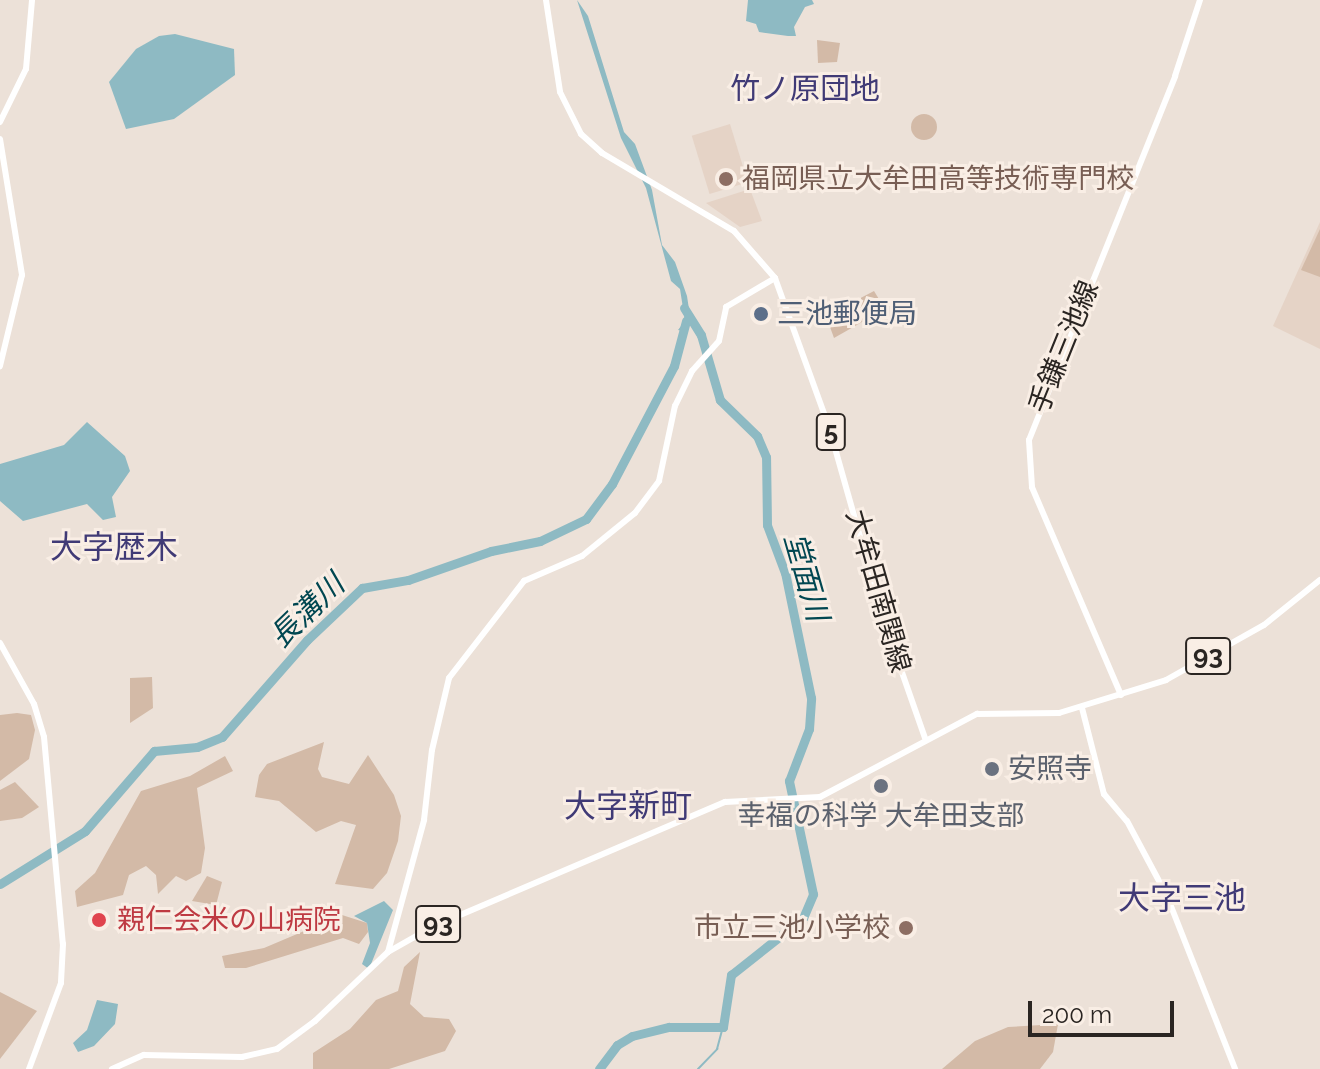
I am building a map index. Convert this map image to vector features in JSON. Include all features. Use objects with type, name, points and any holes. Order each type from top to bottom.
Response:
[{"type":"main road","points":[[0,122],[26,69],[32,0]]},
{"type":"main road","name":"大牟田南関線","points":[[546,0],[568,112],[581,134],[626,167],[734,231],[775,278],[829,427],[884,621],[925,738]]},
{"type":"main road","name":"手鎌三池線","points":[[1121,695],[1032,487],[1029,440],[1180,64],[1200,0]]},
{"type":"main road","points":[[0,139],[22,275],[0,366]]},
{"type":"main road","points":[[388,952],[424,820],[432,750],[449,678],[524,581],[593,548],[642,504],[663,472],[675,406],[704,357],[722,335],[726,307],[775,278]]},
{"type":"main road","name":"93","points":[[1082,708],[1166,680],[1264,625],[1320,580]]},
{"type":"main road","points":[[0,643],[34,704],[44,737],[63,944],[61,983],[29,1069]]},
{"type":"main road","points":[[925,738],[982,713],[1043,716],[1082,708],[1104,794],[1127,821],[1167,896],[1235,1069]]},
{"type":"main road","name":"93","points":[[112,1069],[144,1055],[242,1057],[277,1049],[315,1021],[388,952],[432,927],[714,806],[795,800],[846,785],[925,738]]},
{"type":"shaded area","points":[[817,40],[840,43],[837,62],[818,63]]},
{"type":"shaded area","points":[[924,114],[933,118],[937,127],[933,136],[924,140],[915,136],[911,127],[915,118]]},
{"type":"shaded area","name":"福岡県立大牟田高等技術専門校","points":[[730,124],[748,182],[710,194],[692,136]]},
{"type":"shaded area","name":"福岡県立大牟田高等技術専門校","points":[[750,189],[762,221],[740,227],[706,203]]},
{"type":"shaded area","points":[[1320,222],[1320,349],[1273,326]]},
{"type":"shaded area","points":[[1320,229],[1320,277],[1301,270]]},
{"type":"shaded area","points":[[874,291],[885,309],[834,338],[826,316]]},
{"type":"shaded area","points":[[152,677],[153,708],[130,723],[130,678]]},
{"type":"shaded area","points":[[0,715],[31,715],[35,730],[29,759],[0,781]]},
{"type":"shaded area","points":[[324,742],[318,769],[322,777],[349,784],[368,755],[394,795],[401,816],[398,841],[387,873],[373,889],[335,884],[356,825],[341,821],[316,832],[279,801],[255,797],[259,775],[267,764]]},
{"type":"shaded area","points":[[225,756],[233,771],[197,788],[205,848],[201,873],[186,881],[176,876],[158,894],[156,875],[146,866],[129,875],[123,895],[77,907],[75,891],[95,873],[141,791],[190,776]]},
{"type":"shaded area","points":[[15,782],[39,807],[22,818],[0,821],[0,790]]},
{"type":"shaded area","points":[[207,876],[222,882],[216,905],[192,901]]},
{"type":"shaded area","points":[[342,915],[367,923],[368,932],[359,944],[343,938],[246,968],[225,968],[222,956],[264,948]]},
{"type":"shaded area","points":[[420,952],[410,1004],[424,1017],[449,1019],[456,1031],[445,1051],[389,1069],[313,1069],[313,1053],[350,1029],[376,1000],[398,991],[404,967]]},
{"type":"shaded area","points":[[0,992],[37,1011],[0,1059]]},
{"type":"shaded area","points":[[1058,1024],[1053,1052],[1040,1069],[942,1069],[975,1041],[1008,1027]]},
{"type":"water","points":[[577,0],[588,16],[624,132],[635,144],[652,190],[662,245],[675,262],[687,296],[690,316],[683,331],[678,330],[685,321],[680,289],[671,281],[646,188],[621,138]]},
{"type":"water","points":[[748,0],[812,0],[814,4],[805,7],[794,27],[796,36],[788,36],[759,32],[756,24],[746,21]]},
{"type":"water","points":[[175,34],[234,49],[235,75],[174,119],[126,129],[109,82],[136,49],[159,36]]},
{"type":"water","points":[[87,422],[125,456],[130,471],[112,497],[116,517],[103,520],[87,504],[23,521],[0,501],[0,464],[64,445]]},
{"type":"water","points":[[384,901],[393,910],[369,969],[362,964],[370,943],[367,923],[354,916]]},
{"type":"water","points":[[97,1000],[118,1004],[115,1024],[94,1046],[78,1052],[73,1043],[87,1030]]},
{"type":"waterway","name":"堂面川","points":[[599,1069],[617,1045],[632,1036],[669,1027],[723,1027],[731,975],[803,918],[813,894],[789,781],[809,729],[811,698],[785,573],[767,525],[766,457],[757,436],[720,400],[701,335],[684,308]]},
{"type":"waterway","name":"長溝川","points":[[0,884],[85,831],[154,751],[197,747],[222,737],[307,640],[362,588],[408,580],[491,551],[540,541],[586,519],[612,484],[674,366],[686,321]]},
{"type":"waterway","points":[[698,1069],[717,1049],[723,1027]]},
{"type":"place","name":"福岡県立大牟田高等技術専門校","points":[[726,179]]},
{"type":"place","name":"三池郵便局","points":[[761,314]]},
{"type":"place","name":"安照寺","points":[[992,769]]},
{"type":"place","name":"幸福の科学 大牟田支部","points":[[881,786]]},
{"type":"place","name":"親仁会米の山病院","points":[[99,920]]},
{"type":"place","name":"市立三池小学校","points":[[906,928]]},
{"type":"district","name":"竹ノ原団地","points":[[805,89]]},
{"type":"district","name":"大字歴木","points":[[114,547]]},
{"type":"district","name":"大字新町","points":[[628,806]]},
{"type":"district","name":"大字三池","points":[[1182,898]]}]
